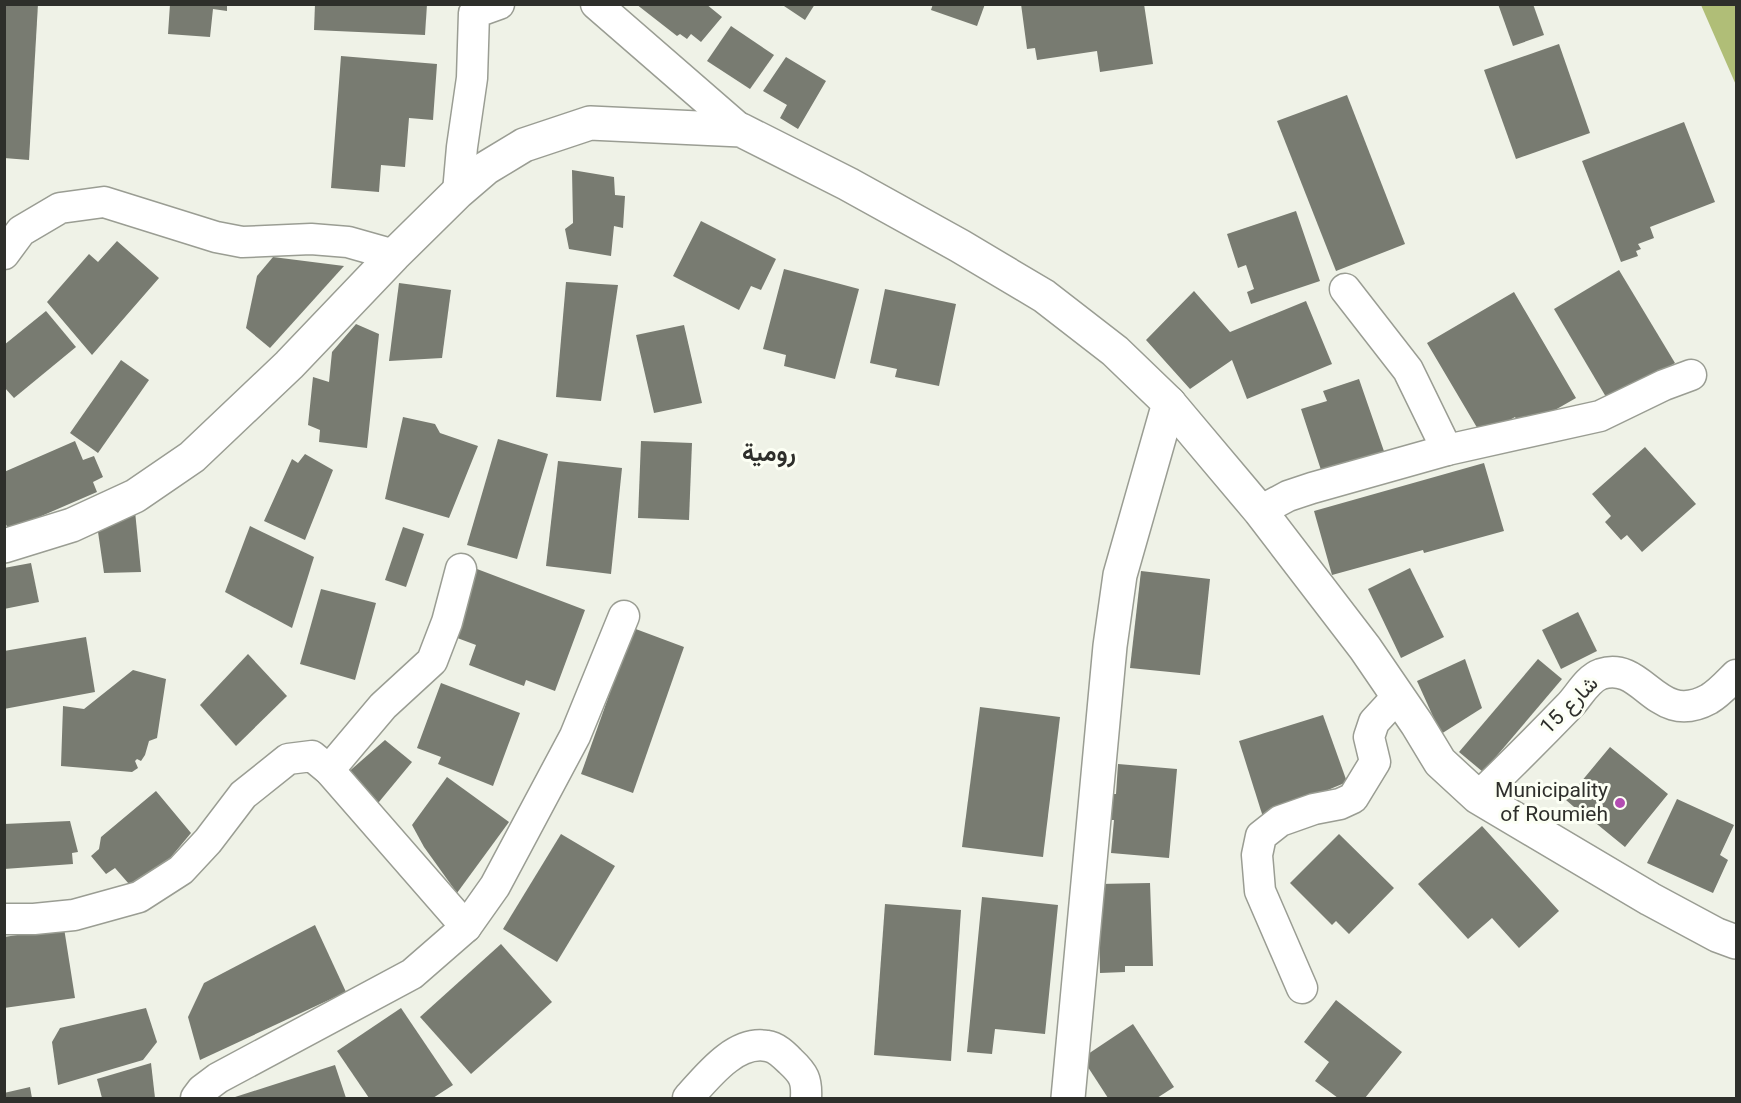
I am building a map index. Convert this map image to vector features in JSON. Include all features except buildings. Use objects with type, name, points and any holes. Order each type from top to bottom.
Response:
[{"type":"street","points":[[596,4],[741,130],[859,189],[960,246],[1044,296],[1115,351],[1169,403],[1260,511],[1365,648],[1440,762],[1478,797],[1650,899],[1717,935],[1737,942]]},
{"type":"street","points":[[458,192],[462,147],[483,7]]},
{"type":"street","points":[[4,546],[72,525],[135,496],[192,457],[289,365],[458,192],[486,168],[524,145],[590,123],[741,130]]},
{"type":"street","points":[[4,254],[21,231],[60,208],[104,202],[216,237],[242,242],[311,239],[348,242],[394,255]]},
{"type":"street","points":[[1345,289],[1408,370],[1447,450]]},
{"type":"street","points":[[1260,511],[1288,496],[1312,488],[1447,450],[1600,416],[1664,385],[1691,375]]},
{"type":"street","points":[[1068,1098],[1101,734],[1120,574],[1169,403]]},
{"type":"street","points":[[330,770],[383,706],[432,661],[447,622],[461,569]]},
{"type":"street","points":[[196,1098],[202,1090],[218,1078],[412,974],[466,927],[495,886],[575,736],[624,616]]},
{"type":"street","name":"شارع 15","points":[[1478,797],[1599,674],[1617,671],[1635,678],[1666,702],[1686,708],[1710,699],[1737,675]]},
{"type":"street","points":[[1302,988],[1260,891],[1257,855],[1261,837],[1280,821],[1314,809],[1340,804],[1353,798],[1375,762],[1369,737],[1374,722],[1398,696]]},
{"type":"street","points":[[4,919],[74,915],[139,897],[181,870],[208,841],[243,795],[288,759],[312,756],[330,770],[466,927]]},
{"type":"street","points":[[688,1098],[717,1066],[745,1047],[768,1046],[780,1052],[795,1066],[806,1081],[806,1098]]},
{"type":"green space","points":[[1701,5],[1736,5],[1736,85]]},
{"type":"place","name":"Municipality of Roumieh","points":[[1620,803]]},
{"type":"district","name":"رومية","points":[[769,455]]}]
